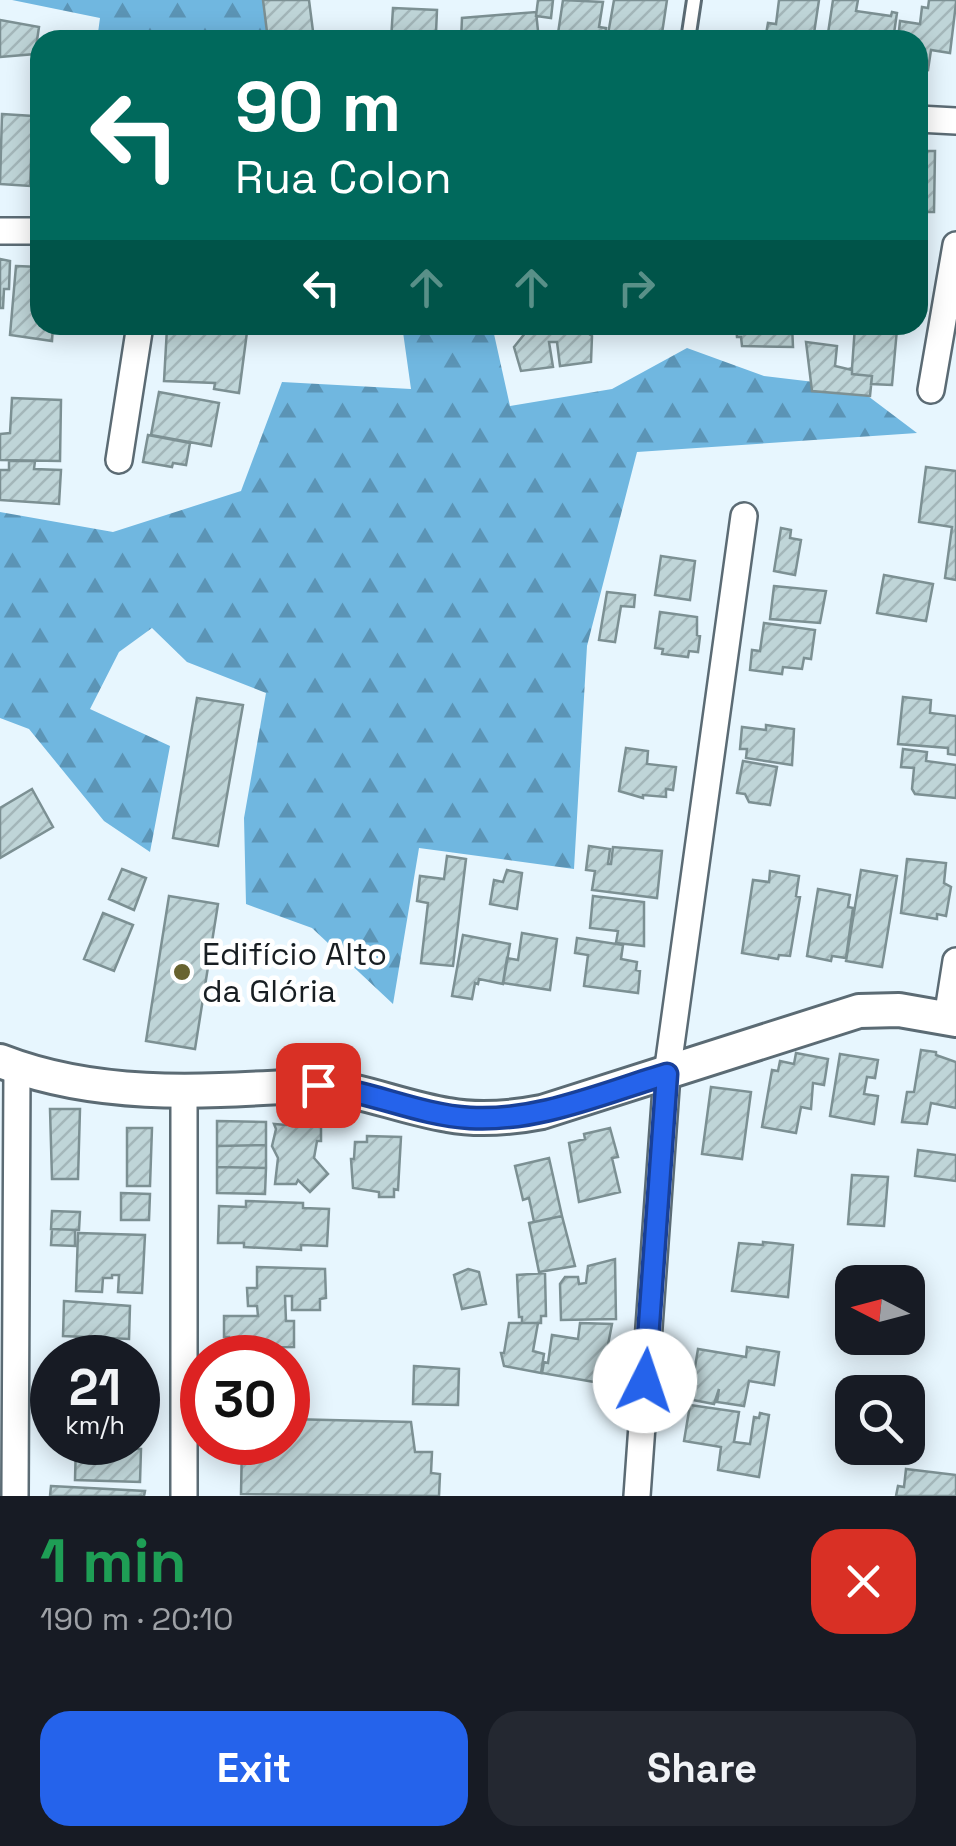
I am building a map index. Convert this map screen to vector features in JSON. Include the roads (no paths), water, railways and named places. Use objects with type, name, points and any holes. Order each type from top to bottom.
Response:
[{"type":"street","points":[[928,120],[956,121]]},
{"type":"street","points":[[0,231],[30,231]]},
{"type":"street","points":[[931,390],[956,245]]},
{"type":"street","points":[[118,460],[138,335]]},
{"type":"street","points":[[637,1496],[667,1074],[744,516]]},
{"type":"street","points":[[15,1496],[8,1064],[114,1088],[184,1092],[318,1085],[344,1088],[446,1115],[498,1118],[542,1112],[859,1011],[899,1010],[951,1019],[956,962]]},
{"type":"street","points":[[184,1092],[184,1496]]},
{"type":"lane","points":[[690,30],[694,0]]},
{"type":"place","name":"Edifício Alto da Glória","points":[[182,972]]}]
